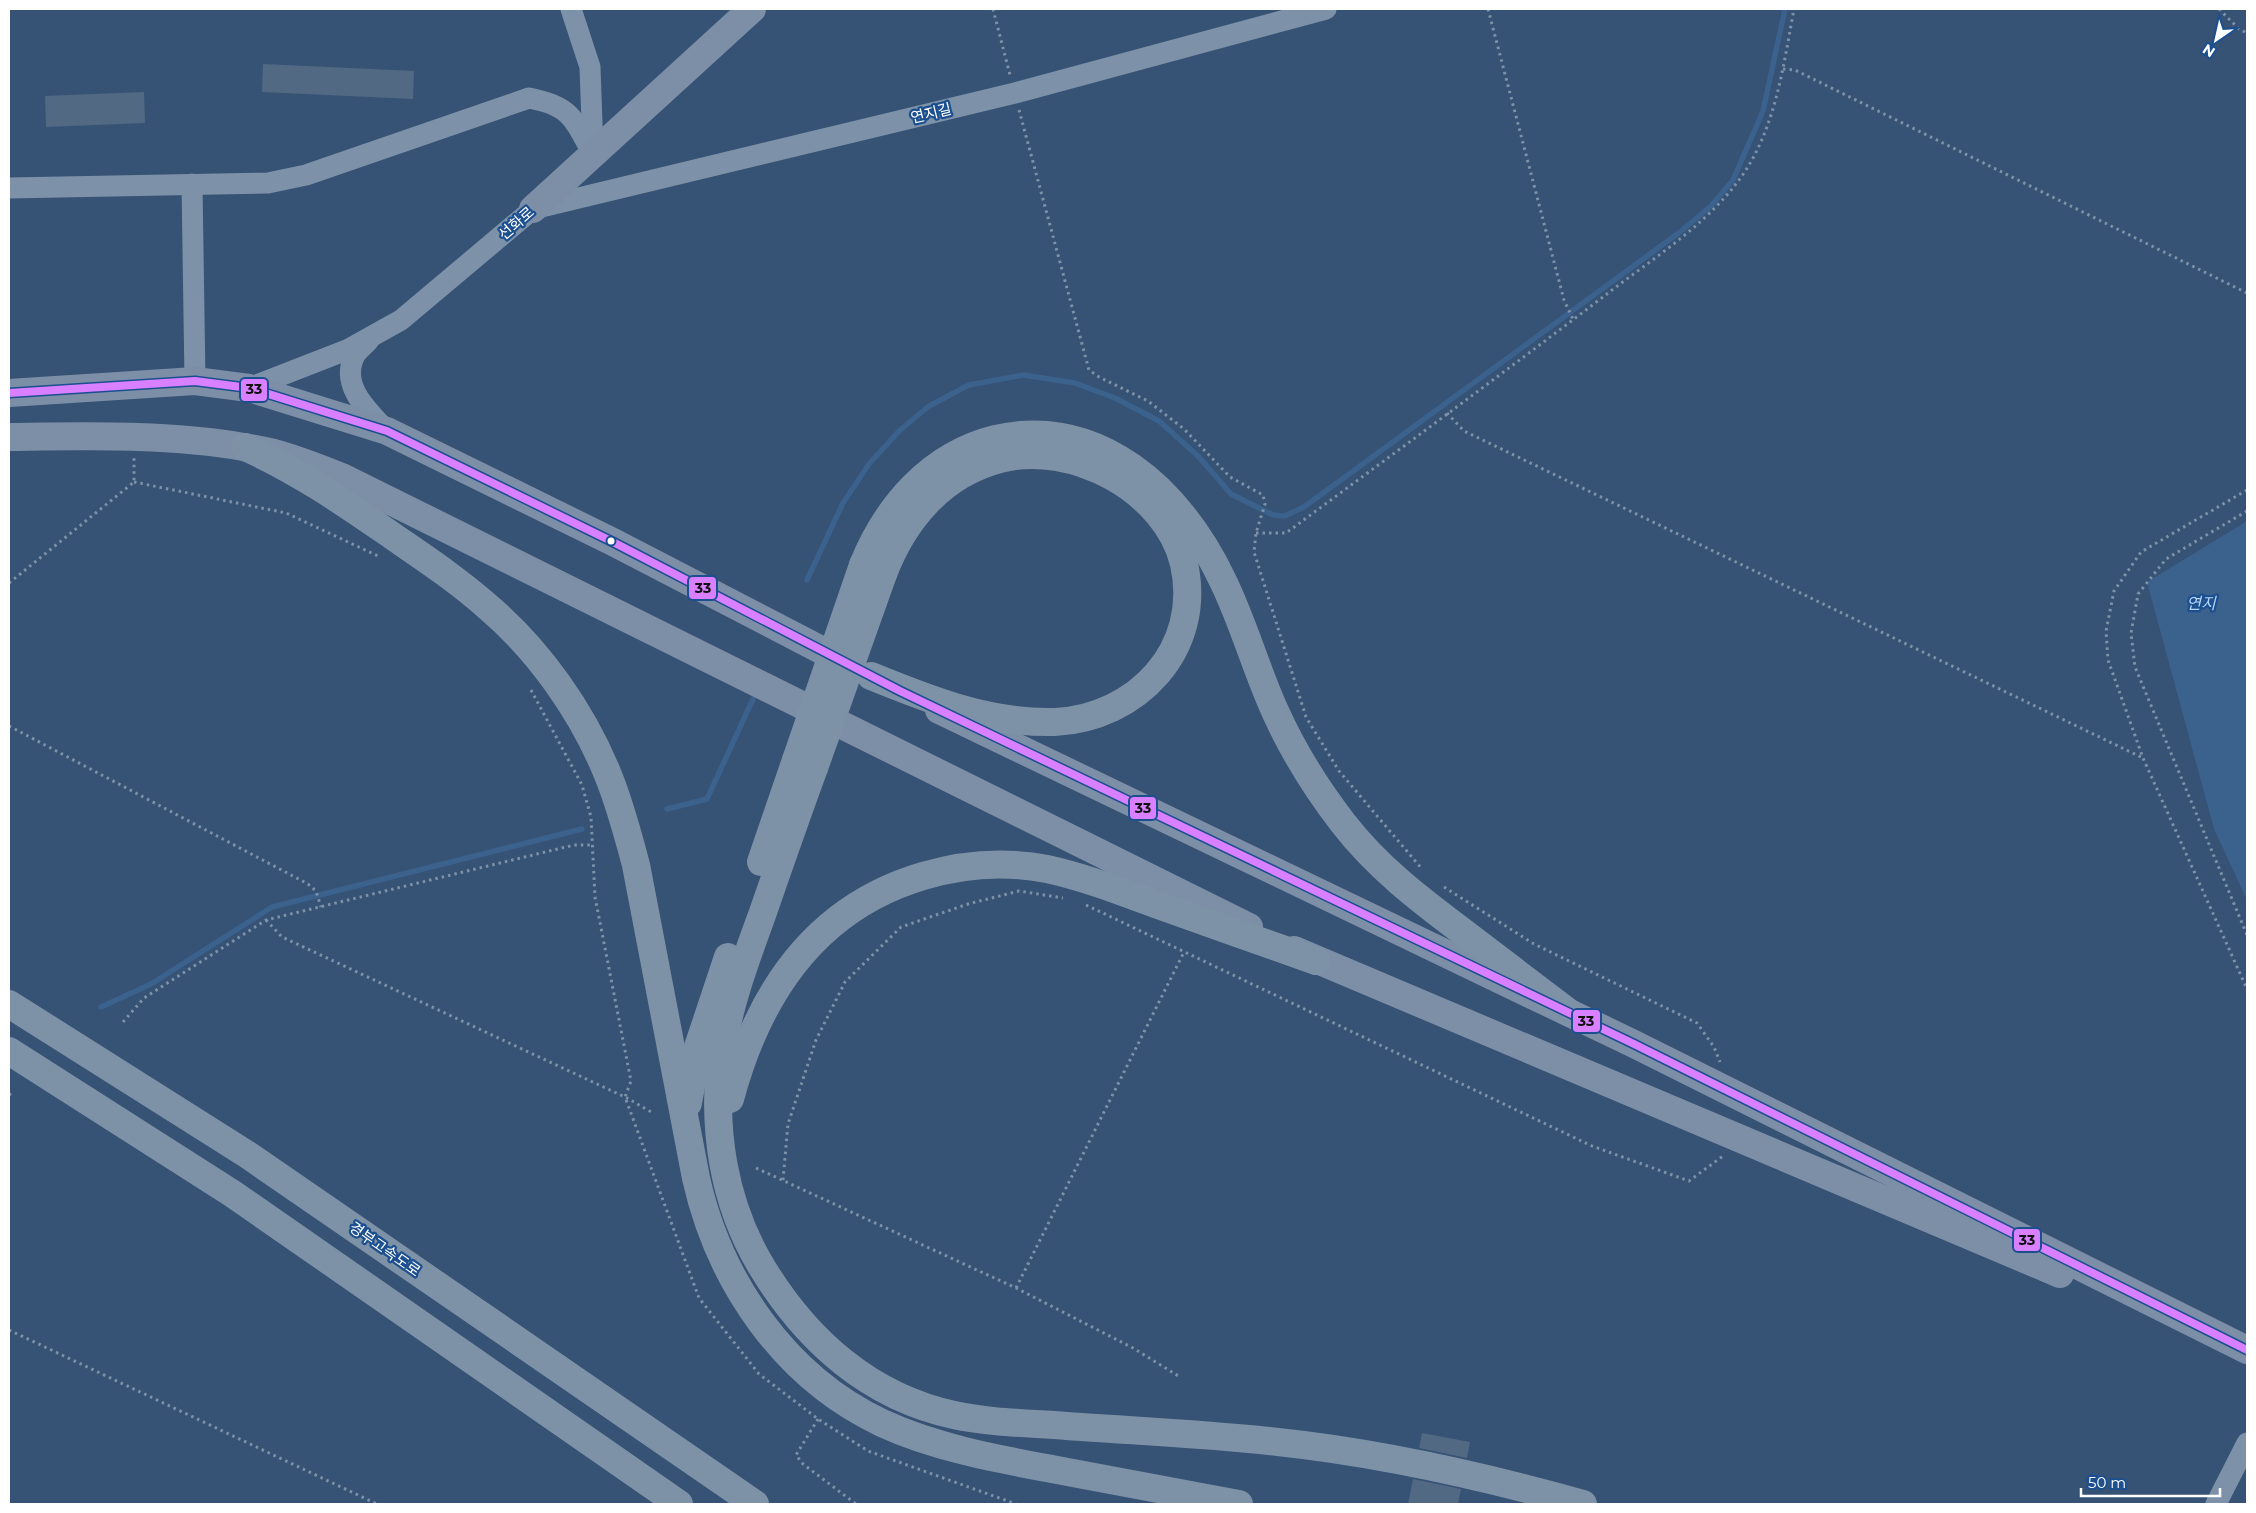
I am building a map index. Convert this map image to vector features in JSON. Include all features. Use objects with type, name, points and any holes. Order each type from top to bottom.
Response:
[{"type":"highway","points":[[690,1149],[688,1101],[698,1047],[805,764],[873,570],[881,528],[905,495],[923,476],[963,450],[992,440],[1036,434],[1075,439],[1100,448],[1114,456],[1141,475],[1166,497],[1200,539],[1232,600],[1257,667],[1291,745],[1307,773],[1344,825],[1378,864],[1410,892],[1568,1012]]},
{"type":"highway","points":[[245,447],[286,467],[327,491],[476,596],[500,617],[534,654],[578,717],[608,774],[630,839],[690,1149],[706,1220],[720,1255],[742,1296],[766,1329],[793,1359],[829,1389],[864,1413],[906,1433],[953,1447],[1022,1463],[1239,1504]]},
{"type":"highway","points":[[871,676],[932,700],[984,715],[1032,721],[1081,719],[1114,708],[1149,684],[1158,674],[1172,651],[1186,609],[1186,580],[1178,547],[1168,529],[1147,504],[1131,490],[1097,468],[1079,460],[1040,453],[994,460],[968,471],[946,484],[914,516],[896,543],[873,570]]},
{"type":"highway","points":[[805,764],[729,1016],[720,1072],[721,1152],[729,1192],[741,1228],[767,1276],[791,1310],[832,1354],[873,1383],[914,1403],[953,1414],[991,1420],[1225,1437],[1361,1452],[1490,1479],[1583,1504]]},
{"type":"highway","points":[[721,1152],[725,1117],[739,1067],[755,1026],[783,977],[799,955],[820,933],[874,894],[902,882],[944,870],[972,866],[1014,866],[1046,869],[1104,886],[1316,961]]},
{"type":"highway","name":"경부고속도로","points":[[9,1004],[248,1155],[756,1504]]},
{"type":"highway","points":[[9,1051],[233,1194],[679,1504]]},
{"type":"main road","name":"선화로","points":[[533,209],[752,9]]},
{"type":"main road","points":[[9,393],[195,381],[248,388],[388,431],[613,542],[871,676],[1731,1091],[2247,1352]]},
{"type":"main road","points":[[9,437],[187,440],[245,447],[298,460],[342,477],[1316,961],[2247,1352]]},
{"type":"street","points":[[571,9],[590,67],[593,154]]},
{"type":"street","name":"연지길","points":[[533,209],[1015,92],[1326,9]]},
{"type":"street","points":[[9,188],[268,183],[306,175],[529,98],[562,107],[574,119],[593,154]]},
{"type":"street","points":[[192,184],[195,381]]},
{"type":"street","name":"선화로","points":[[248,388],[349,349],[402,320],[533,209]]},
{"type":"street","points":[[372,336],[356,355],[350,377],[360,402],[388,431]]},
{"type":"street","points":[[2216,1504],[2247,1443]]},
{"type":"path","points":[[993,9],[1089,370],[1099,377],[1148,401],[1184,429],[1230,477],[1263,495],[1265,504],[1256,534],[1254,552],[1306,717],[1339,771],[1422,870]]},
{"type":"path","points":[[1488,9],[1567,305],[1570,315],[1574,319]]},
{"type":"path","points":[[1256,534],[1286,533],[1574,319],[1698,224],[1727,196],[1750,164],[1777,98],[1794,9]]},
{"type":"path","points":[[2219,9],[2239,29],[2247,33]]},
{"type":"path","points":[[1783,69],[1795,70],[2247,293]]},
{"type":"path","points":[[1447,413],[1464,431],[2143,758]]},
{"type":"path","points":[[134,438],[134,482]]},
{"type":"path","points":[[134,482],[286,513],[388,562]]},
{"type":"path","points":[[9,583],[134,482]]},
{"type":"path","points":[[2247,490],[2141,552],[2114,591],[2106,631],[2108,660],[2143,758],[2247,989]]},
{"type":"path","points":[[2247,511],[2166,559],[2138,594],[2131,633],[2135,667],[2247,935]]},
{"type":"path","points":[[528,684],[582,785],[591,818],[595,897],[631,1080],[625,1097],[699,1298],[759,1374],[818,1419],[868,1451],[1016,1504]]},
{"type":"path","points":[[9,726],[308,884],[316,891],[321,907]]},
{"type":"path","points":[[123,1022],[144,998],[266,920],[574,845],[593,846]]},
{"type":"path","points":[[1437,882],[1534,944],[1698,1024],[1714,1047],[1731,1091]]},
{"type":"path","points":[[783,1180],[788,1124],[813,1049],[845,982],[900,927],[968,904],[1019,891],[1067,899]]},
{"type":"path","points":[[1085,905],[1592,1146],[1689,1181],[1744,1141]]},
{"type":"path","points":[[266,920],[282,937],[625,1097],[653,1113]]},
{"type":"path","points":[[1016,1288],[1184,952]]},
{"type":"path","points":[[9,1095],[13,1092]]},
{"type":"path","points":[[756,1168],[1016,1288],[1134,1348],[1180,1376]]},
{"type":"path","points":[[9,1330],[377,1504]]},
{"type":"path","points":[[818,1419],[796,1455],[803,1464],[856,1504]]},
{"type":"water","name":"연지","points":[[2247,521],[2247,900],[2214,829],[2147,582]]},
{"type":"building","points":[[263,64],[414,71],[413,99],[262,92]]},
{"type":"building","points":[[144,92],[145,123],[46,127],[45,96]]},
{"type":"building","points":[[1422,1433],[1470,1442],[1467,1458],[1419,1448]]},
{"type":"building","points":[[1413,1479],[1461,1489],[1458,1504],[1408,1504]]},
{"type":"waterway","points":[[807,580],[843,503],[869,464],[899,431],[929,406],[969,385],[1023,375],[1075,383],[1115,398],[1159,421],[1198,456],[1231,494],[1273,515],[1285,516],[1304,507],[1680,232],[1711,206],[1733,180],[1763,111],[1785,9]]},
{"type":"waterway","points":[[667,809],[707,799],[753,699]]},
{"type":"waterway","points":[[101,1007],[151,984],[272,907],[582,829]]},
{"type":"transit line","name":"33","points":[[9,393],[195,381],[249,388],[387,431],[613,542],[900,691],[1634,1044],[2247,1350]]}]
